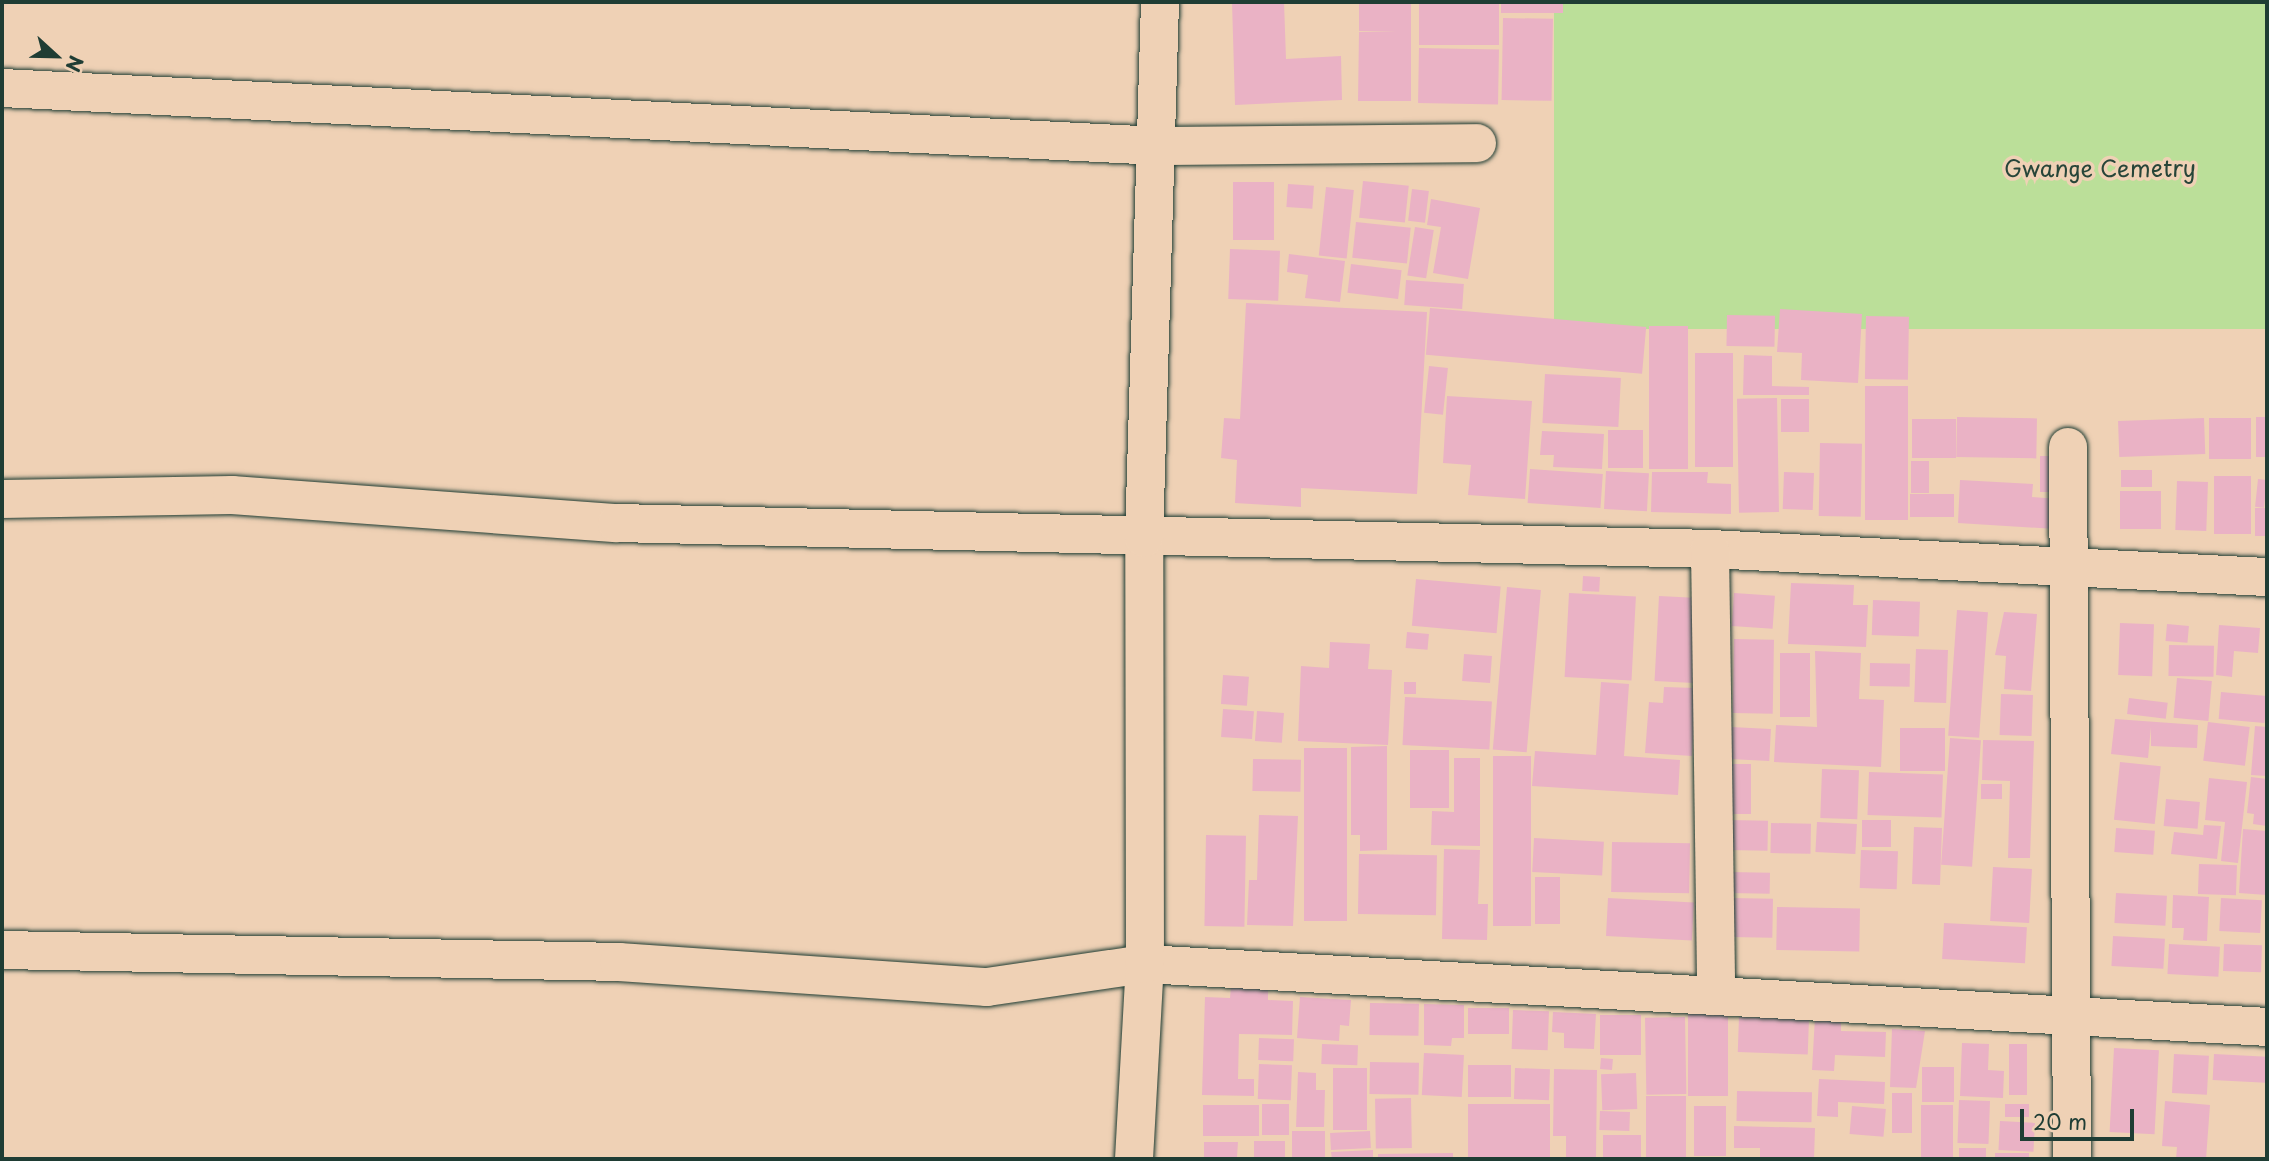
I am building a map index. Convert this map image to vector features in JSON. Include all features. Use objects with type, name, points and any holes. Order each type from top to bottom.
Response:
[{"type":"street","points":[[1134,1159],[1145,964],[1144,538],[1158,146],[1160,2]]},
{"type":"street","points":[[2,88],[1158,146],[1477,143]]},
{"type":"street","points":[[2068,446],[2071,563],[2068,1013],[2072,1159]]},
{"type":"street","points":[[2,499],[232,495],[617,523],[1144,538],[1710,549],[2071,563],[2267,577]]},
{"type":"street","points":[[1710,549],[1716,996]]},
{"type":"street","points":[[2,950],[619,962],[987,986],[1145,964],[2068,1013],[2267,1027]]},
{"type":"green space","name":"Gwange Cemetry","points":[[1554,2],[2267,2],[2267,329],[1554,329]]},
{"type":"building","points":[[1232,2],[1284,2],[1286,59],[1341,56],[1342,100],[1235,105]]},
{"type":"building","points":[[1359,2],[1411,2],[1411,101],[1358,101],[1359,32],[1397,32],[1359,31]]},
{"type":"building","points":[[1419,2],[1499,2],[1499,45],[1419,45]]},
{"type":"building","points":[[1501,2],[1563,2],[1563,13],[1501,13]]},
{"type":"building","points":[[1503,18],[1553,19],[1552,101],[1502,100]]},
{"type":"building","points":[[1419,48],[1499,49],[1498,104],[1418,103]]},
{"type":"building","points":[[1363,181],[1409,186],[1405,223],[1359,218]]},
{"type":"building","points":[[1233,182],[1274,182],[1274,240],[1233,240]]},
{"type":"building","points":[[1288,184],[1314,186],[1312,209],[1286,207]]},
{"type":"building","points":[[1326,187],[1354,190],[1347,259],[1319,256]]},
{"type":"building","points":[[1412,189],[1429,191],[1425,223],[1408,221]]},
{"type":"building","points":[[1431,199],[1480,208],[1468,279],[1433,273],[1441,227],[1427,225]]},
{"type":"building","points":[[1356,222],[1411,228],[1407,264],[1352,258]]},
{"type":"building","points":[[1415,227],[1434,230],[1426,278],[1407,275]]},
{"type":"building","points":[[1230,249],[1280,251],[1278,301],[1228,299]]},
{"type":"building","points":[[1289,254],[1345,261],[1340,302],[1305,298],[1308,275],[1287,272]]},
{"type":"building","points":[[1351,264],[1402,270],[1398,299],[1347,293]]},
{"type":"building","points":[[1406,280],[1464,284],[1462,309],[1404,305]]},
{"type":"building","points":[[1246,303],[1427,312],[1417,494],[1301,488],[1301,507],[1235,503],[1237,460],[1221,458],[1224,418],[1240,419]]},
{"type":"building","points":[[1430,308],[1646,327],[1642,374],[1426,355]]},
{"type":"building","points":[[1780,309],[1862,314],[1858,383],[1801,380],[1802,353],[1777,352]]},
{"type":"building","points":[[1727,315],[1775,316],[1774,347],[1726,346]]},
{"type":"building","points":[[1866,316],[1909,317],[1908,380],[1865,379]]},
{"type":"building","points":[[1649,326],[1688,326],[1688,469],[1649,469]]},
{"type":"building","points":[[1695,353],[1733,353],[1733,467],[1695,467]]},
{"type":"building","points":[[1744,355],[1772,356],[1772,386],[1809,387],[1809,395],[1743,395]]},
{"type":"building","points":[[1429,366],[1448,368],[1443,415],[1424,413]]},
{"type":"building","points":[[1545,374],[1621,378],[1618,427],[1542,423]]},
{"type":"building","points":[[1865,386],[1908,386],[1908,520],[1865,520]]},
{"type":"building","points":[[1447,396],[1532,401],[1525,499],[1468,495],[1471,465],[1443,463]]},
{"type":"building","points":[[1777,398],[1779,512],[1739,513],[1737,399]]},
{"type":"building","points":[[1781,399],[1809,399],[1809,432],[1781,432]]},
{"type":"building","points":[[1957,417],[2037,418],[2036,458],[1956,457]]},
{"type":"building","points":[[2256,417],[2267,417],[2267,457],[2256,457]]},
{"type":"building","points":[[2204,418],[2205,454],[2119,457],[2118,421]]},
{"type":"building","points":[[2209,418],[2251,418],[2251,459],[2209,459]]},
{"type":"building","points":[[1912,419],[1956,419],[1956,458],[1912,458]]},
{"type":"building","points":[[1608,430],[1643,430],[1643,468],[1608,468]]},
{"type":"building","points":[[1542,431],[1604,434],[1602,469],[1553,467],[1554,455],[1540,455]]},
{"type":"building","points":[[1820,443],[1862,444],[1861,517],[1819,516]]},
{"type":"building","points":[[2040,456],[2063,456],[2063,492],[2040,492]]},
{"type":"building","points":[[1911,461],[1929,461],[1929,493],[1911,493]]},
{"type":"building","points":[[1530,469],[1603,474],[1600,508],[1528,503]]},
{"type":"building","points":[[2121,470],[2152,470],[2152,487],[2121,487]]},
{"type":"building","points":[[1606,471],[1649,473],[1647,511],[1604,509]]},
{"type":"building","points":[[1652,472],[1708,472],[1707,483],[1731,484],[1731,514],[1651,512]]},
{"type":"building","points":[[1784,472],[1814,473],[1813,510],[1783,509]]},
{"type":"building","points":[[2214,476],[2251,476],[2251,534],[2214,534]]},
{"type":"building","points":[[2258,479],[2267,480],[2264,508],[2255,507]]},
{"type":"building","points":[[1960,480],[2033,484],[2032,497],[2058,499],[2056,529],[1958,523]]},
{"type":"building","points":[[2177,481],[2208,482],[2206,531],[2175,530]]},
{"type":"building","points":[[2120,491],[2161,491],[2161,529],[2120,529]]},
{"type":"building","points":[[1910,494],[1954,494],[1954,517],[1910,517]]},
{"type":"building","points":[[2255,508],[2267,508],[2267,536],[2255,536]]},
{"type":"building","points":[[1583,576],[1600,577],[1599,592],[1582,591]]},
{"type":"building","points":[[1416,579],[1501,586],[1497,633],[1412,626]]},
{"type":"building","points":[[1791,583],[1854,585],[1853,605],[1868,605],[1866,647],[1788,644]]},
{"type":"building","points":[[1507,587],[1541,590],[1527,752],[1493,749]]},
{"type":"building","points":[[1569,593],[1636,597],[1632,680],[1565,677]]},
{"type":"building","points":[[1734,593],[1775,596],[1773,629],[1732,626]]},
{"type":"building","points":[[1659,596],[1703,598],[1698,683],[1655,681]]},
{"type":"building","points":[[1873,600],[1920,602],[1919,637],[1872,635]]},
{"type":"building","points":[[1957,610],[1988,612],[1979,738],[1948,736]]},
{"type":"building","points":[[2004,612],[2037,614],[2031,691],[2004,689],[2006,656],[1995,655]]},
{"type":"building","points":[[2120,623],[2154,624],[2152,676],[2118,675]]},
{"type":"building","points":[[2167,624],[2189,626],[2187,643],[2166,641]]},
{"type":"building","points":[[2219,625],[2260,628],[2258,653],[2234,651],[2232,677],[2216,675]]},
{"type":"building","points":[[1407,632],[1429,634],[1428,650],[1406,648]]},
{"type":"building","points":[[1734,639],[1774,640],[1773,714],[1733,713]]},
{"type":"building","points":[[1330,642],[1370,644],[1368,669],[1392,670],[1388,745],[1298,741],[1301,666],[1329,668]]},
{"type":"building","points":[[2169,645],[2214,646],[2213,677],[2168,676]]},
{"type":"building","points":[[1916,649],[1948,650],[1946,703],[1914,702]]},
{"type":"building","points":[[1815,651],[1861,653],[1859,699],[1884,700],[1881,767],[1774,762],[1776,725],[1817,727]]},
{"type":"building","points":[[1780,653],[1810,653],[1810,717],[1780,717]]},
{"type":"building","points":[[1464,654],[1492,656],[1490,683],[1462,681]]},
{"type":"building","points":[[1870,663],[1910,664],[1910,687],[1870,686]]},
{"type":"building","points":[[1223,675],[1249,677],[1247,706],[1221,704]]},
{"type":"building","points":[[2177,678],[2212,681],[2208,721],[2174,718]]},
{"type":"building","points":[[1404,682],[1416,682],[1416,694],[1404,694]]},
{"type":"building","points":[[1601,682],[1629,684],[1624,756],[1680,760],[1678,795],[1532,786],[1535,751],[1596,755]]},
{"type":"building","points":[[1664,687],[1696,688],[1692,756],[1645,753],[1649,702],[1663,703]]},
{"type":"building","points":[[2221,692],[2267,696],[2264,723],[2219,719]]},
{"type":"building","points":[[2001,694],[2033,695],[2032,736],[2000,735]]},
{"type":"building","points":[[1405,697],[1492,702],[1489,749],[1402,745]]},
{"type":"building","points":[[2129,698],[2168,703],[2166,719],[2127,714]]},
{"type":"building","points":[[1223,709],[1254,711],[1252,739],[1221,737]]},
{"type":"building","points":[[1257,711],[1284,713],[1282,743],[1255,741]]},
{"type":"building","points":[[2115,719],[2198,725],[2197,748],[2151,746],[2151,727],[2148,758],[2111,754]]},
{"type":"building","points":[[2208,722],[2250,727],[2245,766],[2203,761]]},
{"type":"building","points":[[2255,726],[2267,727],[2267,776],[2251,775]]},
{"type":"building","points":[[1731,727],[1771,729],[1769,761],[1729,759]]},
{"type":"building","points":[[1900,728],[1945,728],[1945,771],[1900,771]]},
{"type":"building","points":[[1950,738],[1981,740],[1972,867],[1941,865]]},
{"type":"building","points":[[1983,740],[2034,741],[2030,858],[2008,858],[2010,781],[1982,780]]},
{"type":"building","points":[[1387,746],[1387,850],[1360,851],[1360,835],[1351,835],[1351,747]]},
{"type":"building","points":[[1304,748],[1347,748],[1347,921],[1304,921]]},
{"type":"building","points":[[1410,750],[1449,750],[1449,808],[1410,808]]},
{"type":"building","points":[[1493,756],[1531,756],[1531,926],[1493,926]]},
{"type":"building","points":[[1454,758],[1480,758],[1480,846],[1431,845],[1432,811],[1454,812]]},
{"type":"building","points":[[1253,759],[1301,760],[1300,792],[1252,791]]},
{"type":"building","points":[[2120,762],[2161,766],[2155,824],[2114,820]]},
{"type":"building","points":[[1727,764],[1751,764],[1751,814],[1727,814]]},
{"type":"building","points":[[1822,769],[1859,770],[1857,819],[1820,818]]},
{"type":"building","points":[[1869,772],[1943,775],[1941,818],[1867,815]]},
{"type":"building","points":[[2251,777],[2267,779],[2267,826],[2253,824],[2254,814],[2247,813]]},
{"type":"building","points":[[2209,778],[2247,782],[2238,863],[2221,861],[2225,822],[2205,820]]},
{"type":"building","points":[[1981,784],[2002,784],[2002,799],[1981,799]]},
{"type":"building","points":[[2166,799],[2200,802],[2198,829],[2164,826]]},
{"type":"building","points":[[1259,815],[1298,816],[1293,926],[1247,925],[1249,880],[1257,880]]},
{"type":"building","points":[[1729,820],[1768,821],[1767,851],[1728,850]]},
{"type":"building","points":[[1862,820],[1891,820],[1891,847],[1862,847]]},
{"type":"building","points":[[1817,822],[1857,824],[1855,854],[1815,852]]},
{"type":"building","points":[[1771,823],[1811,824],[1810,854],[1770,853]]},
{"type":"building","points":[[2204,825],[2221,826],[2217,859],[2171,854],[2174,832],[2203,835]]},
{"type":"building","points":[[1914,827],[1942,828],[1940,885],[1912,884]]},
{"type":"building","points":[[2116,828],[2155,831],[2153,855],[2114,852]]},
{"type":"building","points":[[2243,829],[2267,831],[2267,895],[2239,893]]},
{"type":"building","points":[[1206,835],[1246,836],[1244,927],[1204,926]]},
{"type":"building","points":[[1534,838],[1604,842],[1602,876],[1532,872]]},
{"type":"building","points":[[1612,842],[1690,843],[1689,893],[1611,892]]},
{"type":"building","points":[[1444,849],[1480,850],[1478,904],[1488,904],[1487,940],[1442,939]]},
{"type":"building","points":[[1861,850],[1898,851],[1897,889],[1860,888]]},
{"type":"building","points":[[1359,854],[1437,855],[1436,915],[1358,914]]},
{"type":"building","points":[[2199,864],[2237,865],[2236,895],[2198,894]]},
{"type":"building","points":[[1993,867],[2032,869],[2029,923],[1990,921]]},
{"type":"building","points":[[1729,872],[1770,873],[1770,894],[1729,893]]},
{"type":"building","points":[[1535,877],[1560,877],[1560,924],[1535,924]]},
{"type":"building","points":[[2116,893],[2167,896],[2165,926],[2114,923]]},
{"type":"building","points":[[2173,895],[2209,897],[2207,941],[2183,940],[2184,928],[2172,928]]},
{"type":"building","points":[[1608,898],[1694,903],[1692,940],[1606,936]]},
{"type":"building","points":[[1731,898],[1773,899],[1772,938],[1730,937]]},
{"type":"building","points":[[2221,898],[2262,900],[2260,933],[2219,931]]},
{"type":"building","points":[[1777,907],[1860,908],[1859,951],[1776,950]]},
{"type":"building","points":[[1944,923],[2027,927],[2025,963],[1942,959]]},
{"type":"building","points":[[2113,936],[2165,939],[2163,969],[2111,966]]},
{"type":"building","points":[[2169,944],[2220,947],[2218,977],[2167,974]]},
{"type":"building","points":[[2224,944],[2262,945],[2261,972],[2223,971]]},
{"type":"building","points":[[1231,986],[1268,986],[1268,1000],[1293,1001],[1292,1035],[1239,1034],[1238,1079],[1254,1079],[1254,1096],[1202,1095],[1205,997],[1230,998]]},
{"type":"building","points":[[1300,997],[1351,1000],[1349,1026],[1340,1025],[1339,1041],[1297,1038]]},
{"type":"building","points":[[1370,1003],[1419,1004],[1418,1036],[1369,1035]]},
{"type":"building","points":[[1424,1004],[1464,1005],[1464,1038],[1452,1038],[1451,1046],[1424,1045]]},
{"type":"building","points":[[1468,1008],[1509,1008],[1509,1034],[1468,1034]]},
{"type":"building","points":[[1513,1010],[1549,1011],[1548,1050],[1512,1049]]},
{"type":"building","points":[[1688,1011],[1728,1011],[1728,1096],[1688,1096]]},
{"type":"building","points":[[1553,1012],[1596,1014],[1594,1049],[1564,1048],[1564,1033],[1552,1032]]},
{"type":"building","points":[[1600,1015],[1641,1015],[1641,1055],[1600,1055]]},
{"type":"building","points":[[1685,1017],[1686,1094],[1646,1095],[1645,1018]]},
{"type":"building","points":[[1739,1017],[1809,1019],[1808,1054],[1738,1052]]},
{"type":"building","points":[[1815,1017],[1841,1018],[1841,1031],[1886,1032],[1885,1057],[1835,1055],[1834,1071],[1812,1070]]},
{"type":"building","points":[[1892,1029],[1925,1031],[1916,1088],[1890,1087]]},
{"type":"building","points":[[1259,1038],[1294,1039],[1293,1061],[1258,1060]]},
{"type":"building","points":[[1962,1043],[1989,1044],[1988,1070],[2004,1071],[2003,1098],[1960,1096]]},
{"type":"building","points":[[1322,1044],[1358,1045],[1357,1065],[1321,1064]]},
{"type":"building","points":[[2009,1044],[2027,1044],[2027,1095],[2009,1095]]},
{"type":"building","points":[[2114,1048],[2159,1050],[2155,1134],[2110,1132]]},
{"type":"building","points":[[1424,1053],[1464,1055],[1462,1097],[1422,1095]]},
{"type":"building","points":[[2174,1054],[2209,1056],[2207,1095],[2172,1093]]},
{"type":"building","points":[[2214,1054],[2267,1057],[2266,1083],[2213,1080]]},
{"type":"building","points":[[1601,1058],[1613,1059],[1612,1070],[1600,1069]]},
{"type":"building","points":[[1370,1062],[1419,1063],[1418,1095],[1369,1094]]},
{"type":"building","points":[[1259,1064],[1292,1065],[1291,1100],[1258,1099]]},
{"type":"building","points":[[1468,1065],[1511,1065],[1511,1097],[1468,1097]]},
{"type":"building","points":[[1922,1067],[1954,1067],[1954,1102],[1922,1102]]},
{"type":"building","points":[[1333,1068],[1367,1068],[1367,1130],[1333,1130]]},
{"type":"building","points":[[1515,1068],[1550,1069],[1549,1100],[1514,1099]]},
{"type":"building","points":[[1554,1069],[1597,1070],[1596,1158],[1566,1157],[1566,1136],[1553,1136]]},
{"type":"building","points":[[1298,1072],[1316,1073],[1316,1090],[1325,1090],[1324,1127],[1296,1127]]},
{"type":"building","points":[[1636,1073],[1637,1109],[1602,1110],[1601,1074]]},
{"type":"building","points":[[1819,1079],[1885,1082],[1884,1104],[1838,1102],[1838,1117],[1817,1116]]},
{"type":"building","points":[[1737,1091],[1812,1092],[1811,1122],[1736,1121]]},
{"type":"building","points":[[1892,1093],[1912,1093],[1912,1133],[1892,1133]]},
{"type":"building","points":[[1646,1096],[1686,1096],[1686,1159],[1646,1159]]},
{"type":"building","points":[[1411,1098],[1412,1148],[1376,1149],[1375,1099]]},
{"type":"building","points":[[1959,1100],[1990,1101],[1988,1144],[1957,1143]]},
{"type":"building","points":[[2165,1101],[2210,1105],[2206,1159],[2176,1159],[2177,1147],[2162,1146]]},
{"type":"building","points":[[1262,1104],[1289,1104],[1289,1135],[1262,1135]]},
{"type":"building","points":[[1468,1104],[1550,1104],[1550,1157],[1468,1157]]},
{"type":"building","points":[[2005,1104],[2029,1104],[2029,1117],[2005,1117]]},
{"type":"building","points":[[1203,1105],[1259,1105],[1259,1136],[1203,1136]]},
{"type":"building","points":[[1921,1105],[1953,1105],[1953,1159],[1921,1159]]},
{"type":"building","points":[[1694,1106],[1726,1106],[1726,1156],[1694,1156]]},
{"type":"building","points":[[1852,1106],[1886,1109],[1883,1137],[1850,1134]]},
{"type":"building","points":[[1600,1111],[1630,1112],[1629,1131],[1599,1130]]},
{"type":"building","points":[[2000,1121],[2035,1123],[2033,1152],[1998,1150]]},
{"type":"building","points":[[1734,1126],[1815,1128],[1814,1159],[1760,1159],[1760,1148],[1734,1148]]},
{"type":"building","points":[[1292,1131],[1325,1131],[1325,1159],[1292,1159]]},
{"type":"building","points":[[1370,1131],[1371,1148],[1331,1150],[1330,1133]]},
{"type":"building","points":[[1603,1135],[1641,1135],[1641,1159],[1603,1159]]},
{"type":"building","points":[[1254,1141],[1285,1141],[1285,1159],[1254,1159]]},
{"type":"building","points":[[1204,1142],[1238,1142],[1237,1157],[1249,1159],[1204,1159]]},
{"type":"building","points":[[1959,1148],[1986,1148],[1986,1159],[1959,1159]]},
{"type":"building","points":[[1373,1150],[1373,1159],[1332,1159],[1331,1152]]},
{"type":"building","points":[[1453,1153],[1453,1159],[1378,1159],[1378,1154]]},
{"type":"building","points":[[1995,1153],[2029,1153],[2029,1159],[1995,1159]]}]
